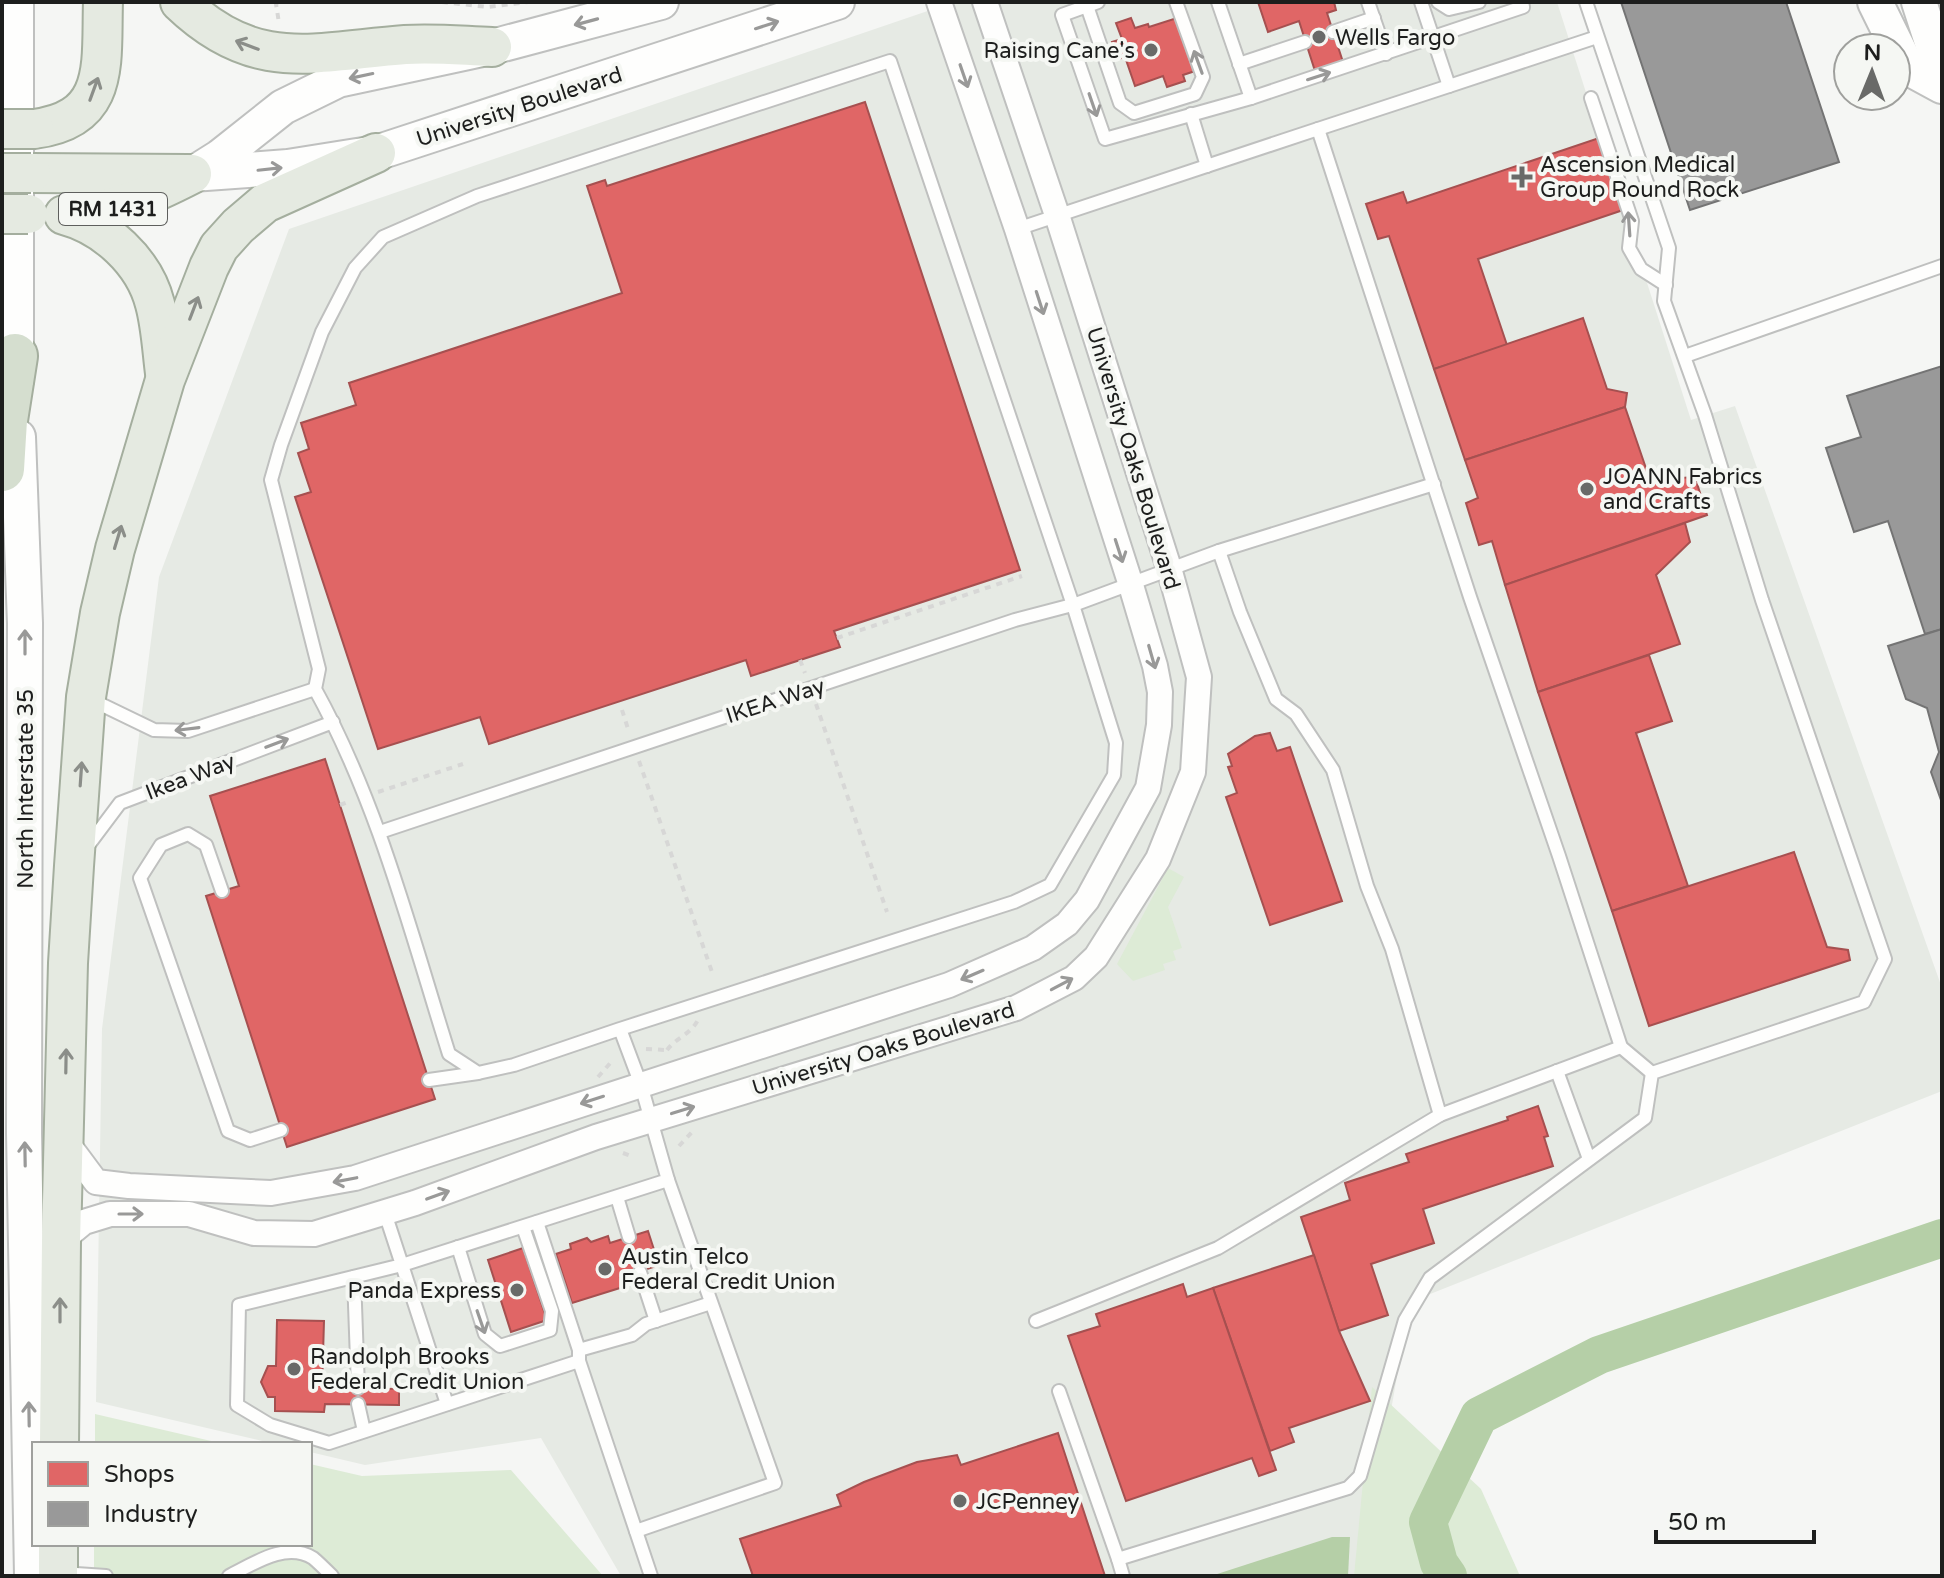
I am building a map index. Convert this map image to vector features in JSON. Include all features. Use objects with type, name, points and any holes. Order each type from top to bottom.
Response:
[{"type":"highway","points":[[2,469],[5,420],[15,356]]},
{"type":"main road","name":"North Interstate 35","points":[[16,2],[15,356],[25,623],[24,1133],[44,1442]]},
{"type":"main road","points":[[18,129],[52,127],[73,118],[87,105],[96,89],[103,2]]},
{"type":"main road","points":[[180,2],[223,36],[260,50],[293,56],[411,45],[492,47]]},
{"type":"main road","name":"University Boulevard","points":[[31,214],[115,208],[145,198],[220,157],[283,107],[338,80],[492,47],[661,2]]},
{"type":"main road","name":"University Boulevard","points":[[16,173],[192,174],[288,167],[376,153],[837,2]]},
{"type":"main road","points":[[1875,2],[1907,67],[1942,86]]},
{"type":"main road","points":[[1918,6],[1942,73]]},
{"type":"main road","points":[[59,1442],[68,963],[74,866],[86,697],[100,613],[115,549],[165,380],[209,267],[229,235],[265,203],[376,153]]},
{"type":"main road","points":[[31,214],[83,220],[100,229],[114,240],[144,277],[157,310],[165,380]]},
{"type":"main road","name":"North Interstate 35","points":[[51,1546],[52,1567]]},
{"type":"street","name":"University Oaks Boulevard","points":[[64,1139],[96,1182],[271,1193],[355,1178],[949,985],[1033,948],[1067,924],[1087,900],[1148,788],[1159,725],[1160,692],[1130,582],[1017,229],[939,2]]},
{"type":"street","name":"University Oaks Boulevard","points":[[61,1241],[84,1222],[110,1214],[189,1214],[254,1233],[314,1234],[385,1213],[650,1120],[1016,1008],[1074,978],[1096,957],[1158,859],[1193,772],[1199,677],[1169,568],[1057,215],[985,2]]},
{"type":"lane","points":[[1176,2],[1203,77],[1195,94],[1134,113],[1120,103],[1092,4],[1062,15],[1105,139],[1251,98],[1432,39],[1523,7],[1522,2]]},
{"type":"lane","points":[[1218,2],[1251,98]]},
{"type":"lane","points":[[1368,2],[1386,54]]},
{"type":"lane","points":[[1421,2],[1449,86]]},
{"type":"lane","points":[[1438,2],[1449,9],[1479,2]]},
{"type":"lane","points":[[1586,2],[1669,248],[1664,301],[1885,959],[1864,1002],[1652,1073]]},
{"type":"lane","points":[[1333,32],[1374,18]]},
{"type":"lane","points":[[1017,229],[1597,37]]},
{"type":"lane","points":[[1239,64],[1305,42]]},
{"type":"lane","points":[[429,1080],[478,1073],[514,1065],[1014,902],[1050,885],[1114,775],[1116,743],[1073,605],[890,61],[477,196],[383,237],[355,268],[322,332],[271,480],[319,669],[315,689],[333,722],[380,832],[449,1054],[478,1073]]},
{"type":"lane","points":[[1591,98],[1632,221],[1629,248],[1641,269],[1666,285]]},
{"type":"lane","points":[[1191,114],[1207,166]]},
{"type":"lane","points":[[1318,129],[1621,1047],[1652,1073]]},
{"type":"lane","points":[[1685,356],[1942,266]]},
{"type":"lane","name":"IKEA Way","points":[[380,832],[1015,620],[1073,605],[1219,551],[1434,484]]},
{"type":"lane","points":[[1219,551],[1276,699],[1296,714],[1333,770],[1367,886],[1392,949],[1440,1115]]},
{"type":"lane","points":[[86,697],[154,730],[188,731],[315,689]]},
{"type":"lane","name":"Ikea Way","points":[[74,866],[120,803],[333,722]]},
{"type":"lane","points":[[222,891],[206,845],[188,834],[161,845],[140,878],[228,1131],[250,1140],[281,1130]]},
{"type":"lane","points":[[620,1029],[641,1085],[668,1180],[775,1483],[636,1531]]},
{"type":"lane","points":[[1036,1321],[1218,1248],[1440,1115],[1621,1047]]},
{"type":"lane","points":[[1557,1071],[1589,1159]]},
{"type":"lane","points":[[1118,1559],[1348,1488],[1360,1476],[1405,1320],[1430,1278],[1645,1118],[1652,1073]]},
{"type":"lane","points":[[668,1180],[402,1265],[239,1305],[237,1405],[270,1425],[329,1443],[579,1356],[632,1335],[646,1324],[711,1303]]},
{"type":"lane","points":[[617,1197],[629,1237]]},
{"type":"lane","points":[[385,1213],[447,1404]]},
{"type":"lane","points":[[537,1222],[651,1576]]},
{"type":"lane","points":[[458,1247],[485,1334],[500,1346],[550,1330],[552,1311],[523,1227]]},
{"type":"lane","points":[[640,1272],[656,1321]]},
{"type":"lane","points":[[354,1277],[358,1388]]},
{"type":"lane","points":[[1059,1391],[1123,1576]]},
{"type":"lane","points":[[358,1404],[364,1431]]},
{"type":"lane","points":[[229,1576],[272,1555],[293,1552],[311,1557],[332,1576]]},
{"type":"lane","points":[[52,1567],[106,1576]]},
{"type":"path","points":[[442,2],[488,7],[528,2]]},
{"type":"path","points":[[837,638],[1022,576]]},
{"type":"path","points":[[800,660],[805,674]]},
{"type":"path","points":[[815,701],[887,912]]},
{"type":"path","points":[[622,710],[629,732]]},
{"type":"path","points":[[638,759],[712,972]]},
{"type":"path","points":[[340,805],[463,764]]},
{"type":"path","points":[[646,1049],[668,1052],[673,1043],[688,1035],[700,1015]]},
{"type":"path","points":[[594,1082],[612,1061]]},
{"type":"path","points":[[679,1146],[692,1133],[696,1121]]},
{"type":"shaded area","points":[[954,2],[1557,2],[1691,420],[1735,406],[1942,988],[1942,1091],[1410,1302],[1362,1576],[621,1576],[541,1438],[365,1465],[312,1452],[312,1442],[266,1442],[96,1402],[102,1029],[159,577],[289,229]]},
{"type":"shaded area","points":[[1168,868],[1184,877],[1168,907],[1182,948],[1173,951],[1176,960],[1163,964],[1165,970],[1133,981],[1117,964]]},
{"type":"shaded area","points":[[1372,1387],[1481,1489],[1520,1576],[1354,1576]]},
{"type":"shaded area","points":[[95,1414],[215,1442],[95,1442]]},
{"type":"shaded area","points":[[312,1464],[362,1476],[511,1470],[603,1576],[94,1576],[94,1546],[312,1546]]},
{"type":"shaded area","points":[[1332,1537],[1350,1537],[1348,1576],[1211,1576]]},
{"type":"building: Shops","name":"Wells Fargo","points":[[1258,2],[1334,2],[1336,10],[1327,13],[1343,62],[1315,71],[1299,21],[1268,32]]},
{"type":"building: Shops","name":"Raising Cane's","points":[[1131,18],[1135,28],[1177,18],[1195,71],[1183,75],[1185,81],[1167,87],[1163,76],[1135,86],[1125,57],[1118,59],[1112,42],[1122,39],[1116,23]]},
{"type":"building: Shops","points":[[865,102],[1020,570],[834,631],[840,647],[751,676],[746,660],[489,744],[480,717],[378,749],[295,497],[311,492],[298,453],[309,449],[301,423],[356,405],[349,383],[622,293],[587,186],[605,180],[607,186]]},
{"type":"building: Shops","points":[[1599,138],[1623,210],[1478,259],[1507,345],[1434,369],[1389,236],[1378,239],[1366,204],[1403,192],[1407,203]]},
{"type":"building: Shops","points":[[1583,318],[1607,389],[1627,393],[1625,407],[1465,460],[1434,369]]},
{"type":"building: Shops","name":"JOANN Fabrics and Crafts","points":[[1625,407],[1650,480],[1695,477],[1707,515],[1505,585],[1492,541],[1479,545],[1466,503],[1478,498],[1465,460]]},
{"type":"building: Shops","points":[[1685,523],[1690,542],[1656,575],[1680,644],[1538,692],[1505,585]]},
{"type":"building: Shops","points":[[1649,655],[1672,721],[1636,733],[1688,886],[1612,911],[1538,692]]},
{"type":"building: Shops","points":[[1270,733],[1277,751],[1290,747],[1342,901],[1270,925],[1226,797],[1237,793],[1228,767],[1232,766],[1228,754],[1255,736]]},
{"type":"building: Shops","points":[[325,759],[435,1099],[287,1147],[206,896],[239,886],[210,796]]},
{"type":"building: Shops","points":[[1794,852],[1827,947],[1848,950],[1850,960],[1649,1026],[1612,911]]},
{"type":"building: Shops","points":[[1538,1106],[1548,1136],[1544,1137],[1553,1166],[1423,1209],[1434,1243],[1371,1264],[1388,1315],[1339,1331],[1301,1217],[1350,1200],[1345,1183],[1409,1162],[1406,1154],[1508,1120],[1507,1117]]},
{"type":"building: Shops","name":"Austin Telco Federal Credit Union","points":[[648,1231],[659,1265],[620,1278],[623,1287],[572,1303],[556,1254],[571,1249],[570,1244],[587,1238],[591,1242],[608,1236],[610,1243]]},
{"type":"building: Shops","name":"Panda Express","points":[[523,1248],[547,1320],[511,1332],[488,1260]]},
{"type":"building: Shops","points":[[1314,1255],[1339,1331],[1370,1401],[1289,1428],[1294,1442],[1270,1451],[1213,1288]]},
{"type":"building: Shops","points":[[1183,1284],[1187,1297],[1213,1288],[1276,1470],[1259,1476],[1252,1458],[1126,1501],[1068,1336],[1100,1326],[1096,1314]]},
{"type":"building: Shops","name":"Randolph Brooks Federal Credit Union","points":[[277,1320],[324,1321],[322,1388],[399,1389],[399,1405],[325,1404],[324,1412],[275,1411],[275,1397],[268,1397],[261,1382],[268,1366],[276,1366]]},
{"type":"building: Shops","name":"JCPenney","points":[[1058,1433],[1105,1576],[753,1576],[740,1539],[841,1506],[837,1495],[917,1462],[957,1455],[961,1465]]},
{"type":"building: Industry","points":[[1621,2],[1786,2],[1839,162],[1690,210]]},
{"type":"building: Industry","points":[[1942,366],[1942,629],[1925,634],[1888,521],[1854,532],[1826,448],[1861,437],[1847,396]]},
{"type":"building: Industry","points":[[1942,629],[1942,803],[1931,772],[1939,752],[1927,708],[1906,699],[1888,646]]},
{"type":"waterway","points":[[1448,1576],[1439,1563],[1428,1522],[1479,1416],[1599,1355],[1942,1238]]},
{"type":"place","name":"Wells Fargo","points":[[1319,37]]},
{"type":"place","name":"Raising Cane's","points":[[1151,50]]},
{"type":"place","name":"Ascension Medical Group Round Rock","points":[[1522,177]]},
{"type":"place","name":"JOANN Fabrics and Crafts","points":[[1587,489]]},
{"type":"place","name":"Austin Telco Federal Credit Union","points":[[605,1269]]},
{"type":"place","name":"Panda Express","points":[[517,1290]]},
{"type":"place","name":"Randolph Brooks Federal Credit Union","points":[[294,1369]]},
{"type":"place","name":"JCPenney","points":[[960,1501]]}]
